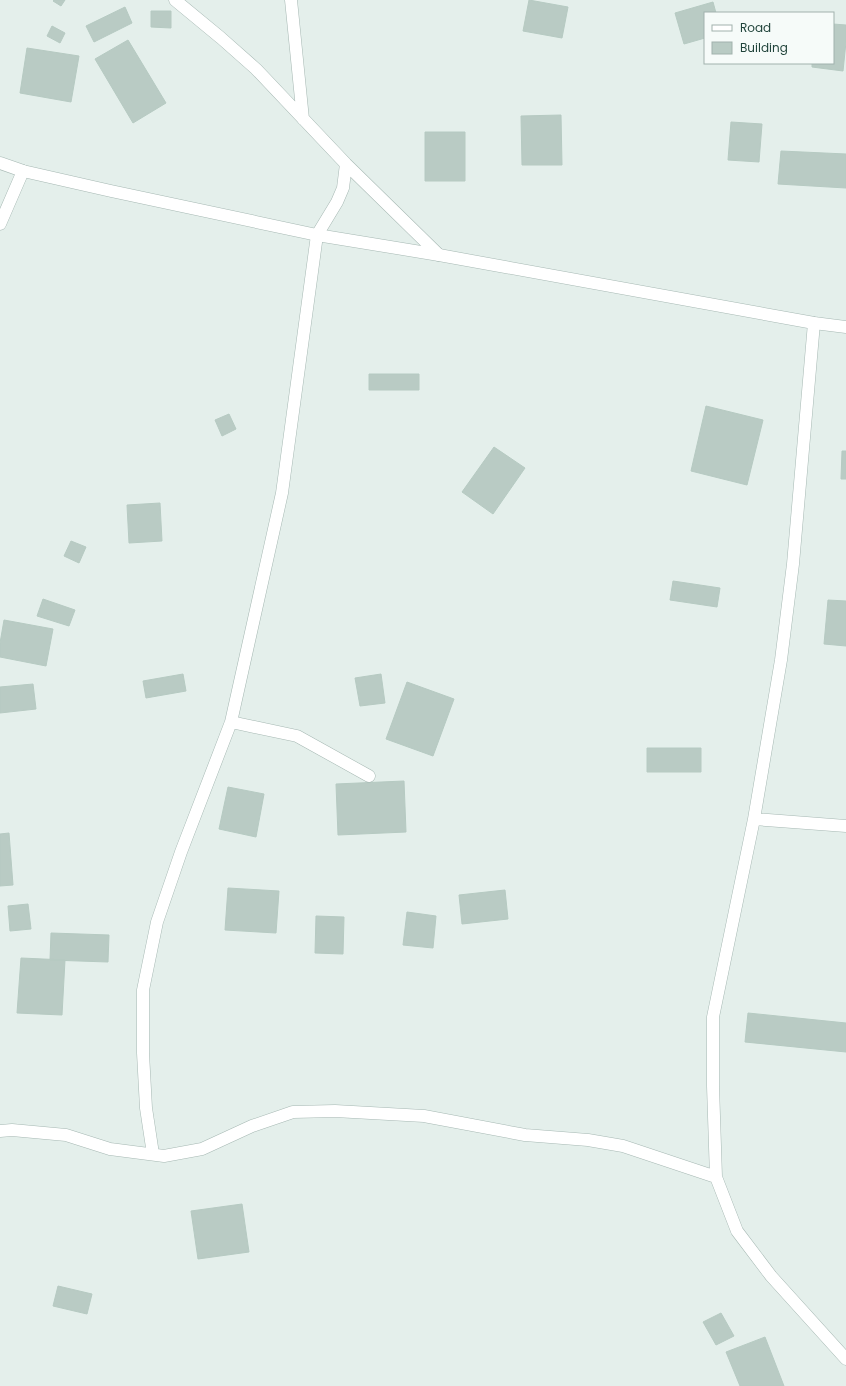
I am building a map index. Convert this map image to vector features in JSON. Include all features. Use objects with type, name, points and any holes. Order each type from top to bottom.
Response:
[{"type":"street","points":[[174,0],[221,38],[250,64],[346,164],[439,255]]},
{"type":"street","points":[[291,0],[303,119]]},
{"type":"street","points":[[0,163],[23,171],[118,193],[317,235],[439,255],[814,323],[846,327]]},
{"type":"street","points":[[153,1154],[146,1108],[143,1053],[143,990],[157,922],[181,852],[231,722],[282,493],[317,235],[338,202],[343,188],[346,164]]},
{"type":"street","points":[[0,224],[23,171]]},
{"type":"street","points":[[814,323],[793,564],[781,660],[754,819],[713,1017],[713,1086],[716,1177],[737,1231],[771,1276],[846,1359]]},
{"type":"street","points":[[231,722],[248,724],[297,736],[369,776]]},
{"type":"street","points":[[754,819],[846,826]]},
{"type":"street","points":[[0,1131],[12,1130],[66,1135],[110,1149],[164,1156],[202,1149],[252,1126],[293,1112],[334,1111],[424,1116],[524,1135],[588,1140],[623,1146],[716,1177]]},
{"type":"building","points":[[65,0],[61,6],[53,1]]},
{"type":"building","points":[[529,0],[568,7],[562,38],[523,31]]},
{"type":"building","points":[[713,2],[716,12],[704,12],[704,38],[684,44],[675,13]]},
{"type":"building","points":[[125,7],[132,23],[94,42],[86,26]]},
{"type":"building","points":[[151,11],[171,11],[171,28],[151,27]]},
{"type":"building","points":[[834,24],[846,25],[843,71],[812,67],[812,64],[834,64]]},
{"type":"building","points":[[52,26],[65,33],[60,43],[47,36]]},
{"type":"building","points":[[128,40],[166,103],[133,123],[95,59]]},
{"type":"building","points":[[27,48],[79,56],[71,102],[20,93]]},
{"type":"building","points":[[561,115],[562,165],[522,165],[521,116]]},
{"type":"building","points":[[731,122],[762,124],[759,162],[728,160]]},
{"type":"building","points":[[425,132],[465,132],[465,181],[425,181]]},
{"type":"building","points":[[781,151],[846,154],[846,188],[778,184]]},
{"type":"building","points":[[369,374],[419,374],[419,390],[369,390]]},
{"type":"building","points":[[706,406],[763,420],[747,485],[691,471]]},
{"type":"building","points":[[229,414],[236,429],[222,436],[215,420]]},
{"type":"building","points":[[494,447],[525,468],[493,514],[462,492]]},
{"type":"building","points":[[842,451],[846,451],[846,479],[841,479]]},
{"type":"building","points":[[160,503],[162,541],[129,543],[127,505]]},
{"type":"building","points":[[71,541],[86,547],[79,563],[64,556]]},
{"type":"building","points":[[673,581],[720,588],[717,607],[670,600]]},
{"type":"building","points":[[43,599],[75,610],[69,626],[37,616]]},
{"type":"building","points":[[828,600],[846,601],[846,646],[824,644]]},
{"type":"building","points":[[4,620],[53,629],[46,666],[0,657],[0,643]]},
{"type":"building","points":[[183,674],[186,691],[146,698],[143,681]]},
{"type":"building","points":[[381,674],[385,703],[360,706],[355,678]]},
{"type":"building","points":[[407,682],[454,699],[433,756],[386,739]]},
{"type":"building","points":[[33,684],[36,709],[0,713],[0,687]]},
{"type":"building","points":[[647,748],[701,748],[701,772],[647,772]]},
{"type":"building","points":[[404,781],[406,832],[338,835],[336,784]]},
{"type":"building","points":[[228,787],[264,794],[256,837],[219,829]]},
{"type":"building","points":[[9,833],[13,885],[0,886],[0,834]]},
{"type":"building","points":[[228,888],[279,891],[276,933],[225,930]]},
{"type":"building","points":[[505,890],[508,919],[462,924],[459,895]]},
{"type":"building","points":[[28,904],[31,929],[10,931],[8,906]]},
{"type":"building","points":[[407,912],[436,916],[433,948],[403,945]]},
{"type":"building","points":[[316,916],[344,917],[343,954],[315,953]]},
{"type":"building","points":[[51,933],[109,935],[108,962],[50,960]]},
{"type":"building","points":[[21,958],[65,960],[62,1015],[17,1013]]},
{"type":"building","points":[[748,1013],[846,1023],[846,1052],[745,1042]]},
{"type":"building","points":[[242,1204],[249,1252],[198,1259],[191,1211]]},
{"type":"building","points":[[58,1286],[92,1294],[87,1314],[53,1306]]},
{"type":"building","points":[[721,1313],[734,1336],[716,1345],[703,1322]]},
{"type":"building","points":[[765,1337],[784,1386],[740,1386],[726,1352]]}]
